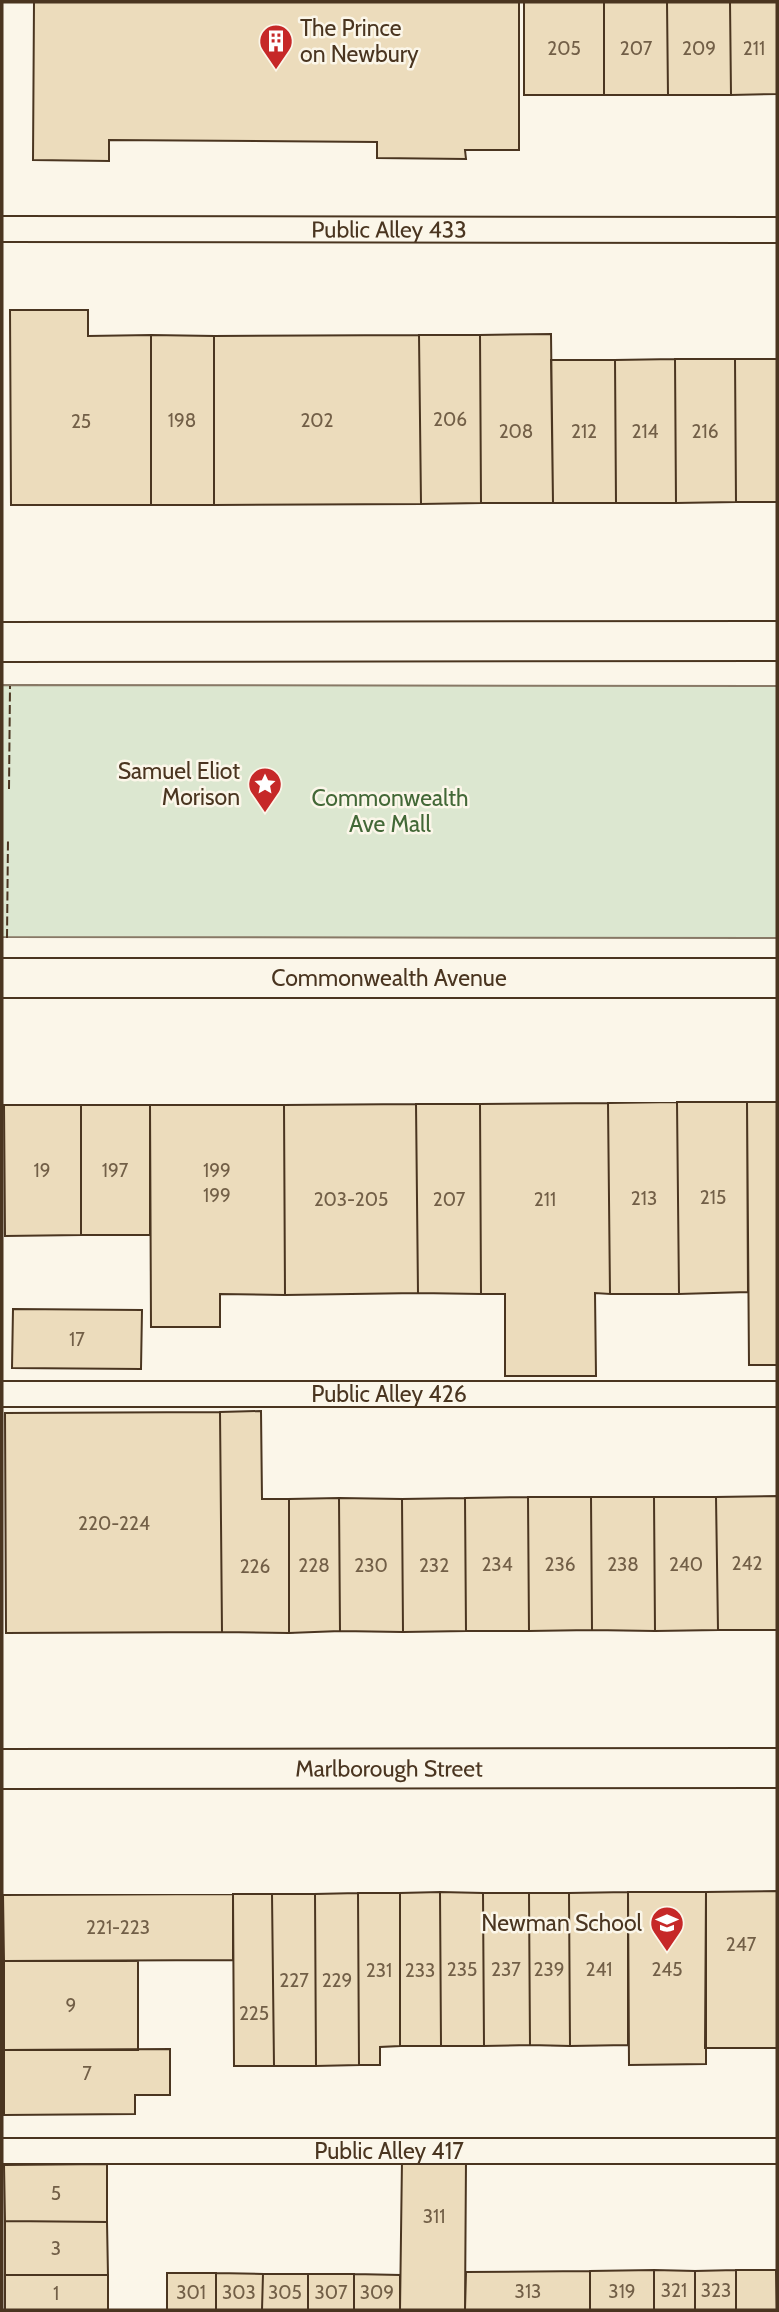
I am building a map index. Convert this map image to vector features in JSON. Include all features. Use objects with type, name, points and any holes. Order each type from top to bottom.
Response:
[{"type":"main road","points":[[2,642],[777,641]]},
{"type":"main road","name":"Commonwealth Avenue","points":[[2,978],[777,978]]},
{"type":"main road","name":"Marlborough Street","points":[[2,1769],[777,1769]]},
{"type":"lane","name":"Public Alley 433","points":[[2,229],[777,230]]},
{"type":"lane","name":"Public Alley 426","points":[[2,1394],[777,1394]]},
{"type":"lane","name":"Public Alley 417","points":[[2,2151],[777,2151]]},
{"type":"green space","name":"Commonwealth Ave Mall","points":[[2,685],[777,686],[777,938],[2,937]]},
{"type":"building","name":"The Prince on Newbury","points":[[34,2],[519,2],[519,150],[465,150],[466,159],[377,158],[377,142],[109,140],[109,161],[33,160]]},
{"type":"building","points":[[524,2],[604,2],[604,95],[524,95]]},
{"type":"building","points":[[604,2],[667,2],[668,95],[604,95]]},
{"type":"building","points":[[667,2],[730,2],[731,95],[668,95]]},
{"type":"building","points":[[730,2],[777,2],[777,94],[731,95]]},
{"type":"building","points":[[10,310],[88,310],[88,336],[151,335],[151,505],[11,505]]},
{"type":"building","points":[[551,334],[553,503],[481,503],[480,335]]},
{"type":"building","points":[[151,335],[214,336],[214,505],[151,505]]},
{"type":"building","points":[[419,335],[480,335],[481,503],[421,504]]},
{"type":"building","points":[[419,335],[421,504],[214,505],[214,336]]},
{"type":"building","points":[[675,359],[735,359],[736,502],[676,503]]},
{"type":"building","points":[[675,359],[676,503],[616,503],[615,360]]},
{"type":"building","points":[[735,359],[777,359],[777,502],[736,502]]},
{"type":"building","points":[[551,360],[615,360],[616,503],[553,503]]},
{"type":"building","points":[[677,1102],[747,1102],[748,1292],[679,1294]]},
{"type":"building","points":[[677,1102],[679,1294],[610,1294],[608,1103]]},
{"type":"building","points":[[747,1102],[777,1102],[777,1365],[749,1365]]},
{"type":"building","points":[[608,1103],[610,1294],[595,1293],[596,1376],[505,1376],[505,1294],[481,1294],[480,1104]]},
{"type":"building","points":[[416,1104],[480,1104],[481,1294],[418,1293]]},
{"type":"building","points":[[416,1104],[418,1293],[285,1295],[284,1105]]},
{"type":"building","points":[[4,1105],[81,1105],[81,1235],[5,1236]]},
{"type":"building","points":[[81,1105],[150,1105],[150,1235],[81,1235]]},
{"type":"building","points":[[150,1105],[284,1105],[285,1295],[220,1294],[220,1327],[151,1327]]},
{"type":"building","points":[[13,1309],[142,1310],[141,1369],[12,1368]]},
{"type":"building","points":[[261,1411],[262,1499],[289,1499],[289,1633],[222,1632],[220,1412]]},
{"type":"building","points":[[220,1412],[222,1632],[6,1633],[5,1413]]},
{"type":"building","points":[[777,1496],[777,1630],[718,1630],[716,1497]]},
{"type":"building","points":[[528,1497],[591,1497],[592,1630],[529,1631]]},
{"type":"building","points":[[528,1497],[529,1631],[466,1631],[465,1498]]},
{"type":"building","points":[[591,1497],[654,1497],[655,1631],[592,1630]]},
{"type":"building","points":[[654,1497],[716,1497],[718,1630],[655,1631]]},
{"type":"building","points":[[339,1498],[340,1631],[289,1633],[289,1499]]},
{"type":"building","points":[[339,1498],[402,1499],[403,1632],[340,1631]]},
{"type":"building","points":[[465,1498],[466,1631],[403,1632],[402,1499]]},
{"type":"building","points":[[777,1891],[777,2048],[705,2048],[706,1892]]},
{"type":"building","points":[[440,1892],[441,2046],[400,2046],[400,1893]]},
{"type":"building","points":[[440,1892],[483,1893],[484,2046],[441,2046]]},
{"type":"building","points":[[628,1892],[628,2045],[570,2046],[569,1893]]},
{"type":"building","points":[[628,1892],[706,1892],[706,2064],[629,2065]]},
{"type":"building","points":[[358,1893],[359,2065],[316,2066],[315,1894]]},
{"type":"building","points":[[358,1893],[400,1893],[400,2046],[380,2047],[380,2065],[359,2065]]},
{"type":"building","points":[[483,1893],[529,1893],[530,2045],[484,2046]]},
{"type":"building","points":[[529,1893],[569,1893],[570,2046],[530,2045]]},
{"type":"building","points":[[233,1894],[233,1960],[4,1961],[3,1895]]},
{"type":"building","points":[[233,1894],[272,1894],[274,2066],[234,2066]]},
{"type":"building","points":[[272,1894],[315,1894],[316,2066],[274,2066]]},
{"type":"building","points":[[4,1961],[138,1961],[138,2050],[4,2050]]},
{"type":"building","points":[[170,2049],[170,2095],[135,2095],[135,2114],[4,2115],[4,2050]]},
{"type":"building","points":[[402,2160],[466,2160],[465,2310],[400,2310]]},
{"type":"building","points":[[107,2164],[107,2222],[5,2221],[4,2165]]},
{"type":"building","points":[[5,2221],[107,2222],[108,2275],[5,2275]]},
{"type":"building","points":[[654,2270],[695,2271],[695,2310],[654,2310]]},
{"type":"building","points":[[654,2270],[654,2310],[590,2310],[590,2271]]},
{"type":"building","points":[[736,2270],[776,2270],[777,2310],[736,2310]]},
{"type":"building","points":[[736,2270],[736,2310],[695,2310],[695,2271]]},
{"type":"building","points":[[590,2271],[590,2310],[465,2310],[466,2272]]},
{"type":"building","points":[[167,2273],[216,2273],[216,2310],[167,2310]]},
{"type":"building","points":[[216,2273],[263,2274],[262,2310],[216,2310]]},
{"type":"building","points":[[263,2274],[308,2274],[308,2310],[262,2310]]},
{"type":"building","points":[[308,2274],[354,2274],[354,2310],[308,2310]]},
{"type":"building","points":[[354,2274],[400,2275],[400,2310],[354,2310]]},
{"type":"building","points":[[5,2275],[108,2275],[108,2310],[5,2310]]},
{"type":"fence","points":[[9,789],[10,686]]},
{"type":"fence","points":[[7,938],[8,839]]},
{"type":"place","name":"The Prince on Newbury","points":[[276,71]]},
{"type":"place","name":"Samuel Eliot Morison","points":[[265,814]]},
{"type":"place","name":"Newman School","points":[[667,1953]]}]
